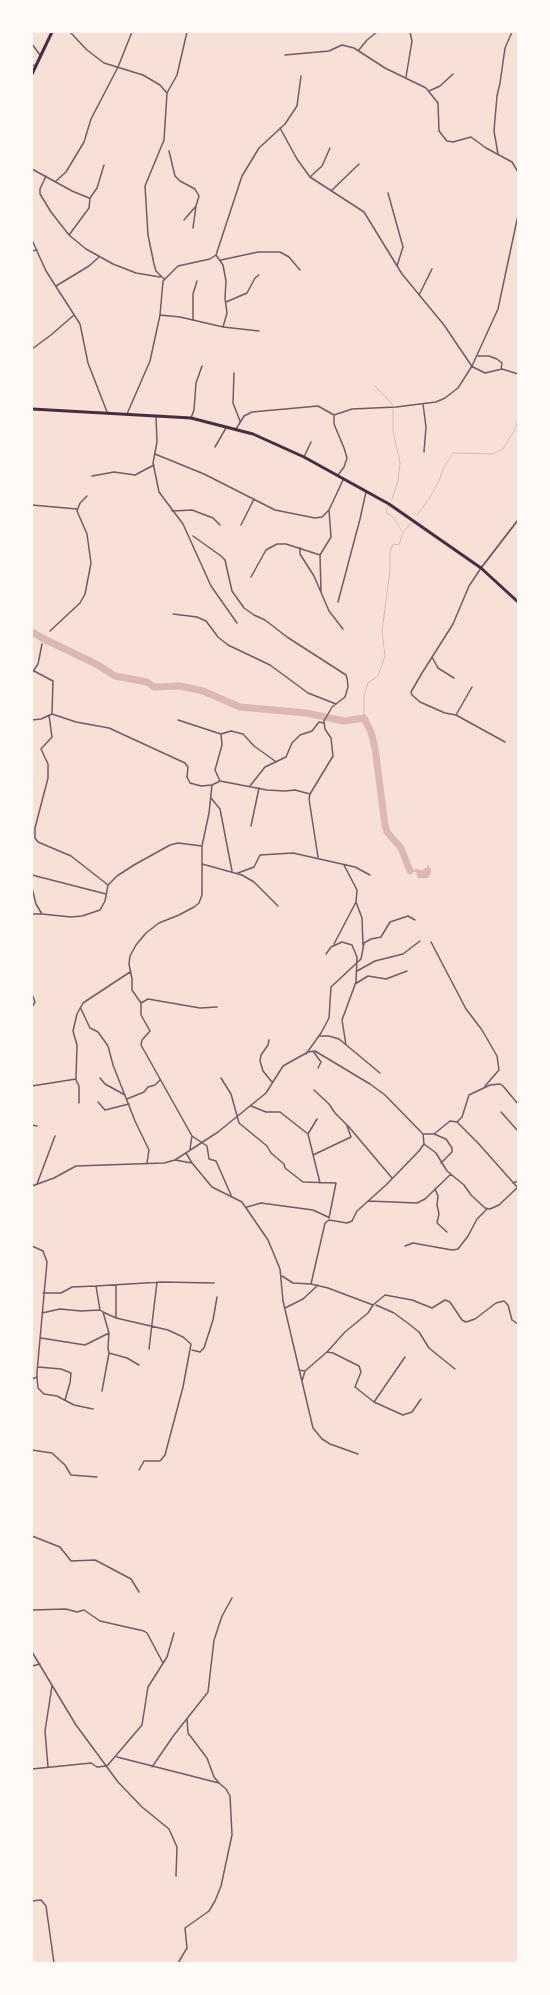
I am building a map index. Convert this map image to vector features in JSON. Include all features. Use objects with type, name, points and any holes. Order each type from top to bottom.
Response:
[{"type":"highway","points":[[32,74],[34,65],[41,57],[52,32]]},
{"type":"highway","points":[[32,409],[107,412],[191,418],[236,429],[304,457],[366,490],[426,528],[482,568],[518,602]]},
{"type":"street","points":[[70,32],[95,57],[104,63],[143,76],[160,86],[167,93]]},
{"type":"street","points":[[56,181],[66,172],[84,142],[92,119],[118,67],[132,32]]},
{"type":"street","points":[[160,277],[155,268],[148,235],[145,186],[164,140],[167,93],[177,75],[187,32]]},
{"type":"street","points":[[358,51],[366,40],[377,32]]},
{"type":"street","points":[[406,77],[412,41],[410,32]]},
{"type":"street","points":[[498,154],[494,131],[497,96],[505,48],[512,32]]},
{"type":"street","points":[[32,44],[41,57]]},
{"type":"street","points":[[285,55],[329,51],[342,45],[358,51],[385,68],[423,85],[429,91],[438,103],[439,130],[445,139],[453,142],[471,137],[486,148],[512,162],[518,172]]},
{"type":"street","points":[[429,91],[440,86],[453,74]]},
{"type":"street","points":[[127,414],[149,366],[160,315],[161,285],[164,279],[178,266],[210,259],[216,255],[242,176],[260,148],[288,121],[297,106],[301,76]]},
{"type":"street","points":[[280,128],[297,159],[310,177],[364,212],[397,266],[453,337],[472,366],[485,372],[507,369],[518,374]]},
{"type":"street","points":[[310,177],[322,166],[330,148]]},
{"type":"street","points":[[169,152],[172,170],[177,178],[198,192],[199,196],[193,228]]},
{"type":"street","points":[[331,191],[359,164]]},
{"type":"street","points":[[69,235],[89,208],[90,198],[99,184],[104,166]]},
{"type":"street","points":[[32,169],[72,191],[90,198]]},
{"type":"street","points":[[46,176],[40,189],[40,194],[51,212],[69,235],[99,257],[136,273],[164,279]]},
{"type":"street","points":[[388,194],[403,247],[397,266]]},
{"type":"street","points":[[184,220],[196,206]]},
{"type":"street","points":[[236,429],[240,421],[252,412],[290,407],[318,406],[334,415],[352,409],[423,404],[445,398],[453,393],[472,366],[498,309],[518,215]]},
{"type":"street","points":[[32,240],[46,271],[75,315],[82,331],[88,362],[107,412]]},
{"type":"street","points":[[32,252],[37,250]]},
{"type":"street","points":[[221,260],[262,252],[280,252],[289,257],[300,270]]},
{"type":"street","points":[[216,255],[221,260],[226,274],[224,298],[227,313],[223,327]]},
{"type":"street","points":[[56,286],[89,266],[99,257]]},
{"type":"street","points":[[419,295],[432,269]]},
{"type":"street","points":[[226,302],[247,293],[255,278],[259,275]]},
{"type":"street","points":[[194,319],[193,294],[197,281]]},
{"type":"street","points":[[32,349],[51,336],[75,315]]},
{"type":"street","points":[[160,315],[194,319],[223,327],[259,331]]},
{"type":"street","points":[[477,356],[489,356],[497,359],[502,364],[501,369]]},
{"type":"street","points":[[191,418],[194,410],[196,383],[202,366]]},
{"type":"street","points":[[234,373],[233,403],[240,421]]},
{"type":"street","points":[[423,404],[426,427],[424,452]]},
{"type":"street","points":[[156,415],[157,442],[154,454],[154,465],[159,492],[190,537],[211,586],[237,623]]},
{"type":"street","points":[[334,415],[334,424],[347,458],[344,467],[338,475]]},
{"type":"street","points":[[215,447],[228,426]]},
{"type":"street","points":[[304,457],[311,442]]},
{"type":"street","points":[[154,454],[204,474],[275,510],[313,518],[322,517],[329,510],[344,478]]},
{"type":"street","points":[[92,476],[114,472],[136,475],[154,465]]},
{"type":"street","points":[[338,602],[360,519],[366,490]]},
{"type":"street","points":[[77,509],[87,496]]},
{"type":"street","points":[[241,525],[254,499]]},
{"type":"street","points":[[32,505],[77,509]]},
{"type":"street","points":[[50,631],[80,604],[85,594],[91,565],[87,534],[77,509]]},
{"type":"street","points":[[172,511],[192,510],[213,518],[220,525]]},
{"type":"street","points":[[321,592],[320,555],[331,537],[329,510]]},
{"type":"street","points":[[505,742],[456,714],[445,713],[429,707],[413,698],[412,692],[453,624],[464,596],[482,568],[518,520]]},
{"type":"street","points":[[193,536],[225,560],[232,591],[244,608],[265,620],[288,638],[346,675],[348,682],[347,693],[341,701],[329,711],[324,723],[325,729],[331,738],[333,756],[310,794],[309,799],[318,857]]},
{"type":"street","points":[[251,577],[259,559],[270,546],[286,544],[320,555]]},
{"type":"street","points":[[300,548],[300,554],[321,592],[329,611],[343,629]]},
{"type":"street","points":[[173,614],[206,621],[218,637],[228,644],[270,665],[308,692],[336,704]]},
{"type":"street","points":[[42,644],[38,664],[33,672],[52,681],[52,714]]},
{"type":"street","points":[[432,657],[438,668],[454,678]]},
{"type":"street","points":[[456,714],[472,687]]},
{"type":"street","points":[[32,720],[41,719],[52,714],[76,722],[103,726],[141,742],[187,765],[187,777],[190,783],[201,786],[212,785],[220,781],[285,791],[295,790],[310,794]]},
{"type":"street","points":[[49,715],[52,737],[41,749],[48,764],[48,778],[35,828],[36,841],[71,856],[108,885]]},
{"type":"street","points":[[178,720],[220,734],[231,731],[244,734],[254,746],[275,761]]},
{"type":"street","points":[[250,786],[262,769],[275,761],[286,757],[292,743],[300,735],[312,731],[319,722],[324,723]]},
{"type":"street","points":[[220,734],[222,745],[215,770],[220,781]]},
{"type":"street","points":[[190,1149],[192,1140],[190,1134],[142,1045],[142,1040],[150,1031],[141,1014],[141,1003],[132,990],[130,956],[136,945],[146,933],[159,923],[184,913],[198,903],[202,895],[202,846],[212,785]]},
{"type":"street","points":[[251,826],[260,788]]},
{"type":"street","points":[[211,798],[220,809],[232,871]]},
{"type":"street","points":[[32,914],[71,917],[91,914],[103,907],[108,885],[117,876],[134,865],[170,845],[178,843],[202,846]]},
{"type":"street","points":[[238,873],[254,867],[258,856],[262,854],[293,852],[356,867],[370,875]]},
{"type":"street","points":[[202,864],[238,873],[254,882],[278,906]]},
{"type":"street","points":[[306,1054],[319,1036],[329,1018],[331,987],[358,963],[362,956],[364,946],[362,935],[362,918],[356,902],[357,890],[344,865]]},
{"type":"street","points":[[32,875],[106,894]]},
{"type":"street","points":[[32,888],[36,904],[42,914]]},
{"type":"street","points":[[334,946],[335,938],[356,902]]},
{"type":"street","points":[[364,946],[369,940],[381,937],[390,922],[408,916],[415,920]]},
{"type":"street","points":[[357,971],[375,961],[403,954],[420,941]]},
{"type":"street","points":[[326,954],[340,942],[352,945],[356,952],[358,963],[355,984],[342,1020],[346,1045]]},
{"type":"street","points":[[431,942],[466,1009],[480,1027],[497,1056],[498,1070],[485,1086]]},
{"type":"street","points":[[355,984],[368,976],[386,978],[407,971]]},
{"type":"street","points":[[79,1104],[79,1086],[76,1079],[77,1045],[73,1031],[74,1024],[81,1008],[87,1000],[130,972]]},
{"type":"street","points":[[32,994],[35,1002],[32,1007]]},
{"type":"street","points":[[141,1003],[148,999],[207,1009],[217,1007]]},
{"type":"street","points":[[81,1008],[90,1028],[98,1032],[107,1043],[113,1065],[140,1133],[149,1150],[147,1163]]},
{"type":"street","points":[[319,1036],[334,1037],[380,1072]]},
{"type":"street","points":[[268,1040],[268,1045],[261,1055],[260,1061],[263,1072],[272,1082]]},
{"type":"street","points":[[313,1051],[321,1062],[318,1068]]},
{"type":"street","points":[[175,1160],[238,1116],[266,1093],[283,1066],[313,1051],[330,1059],[370,1084],[384,1095],[423,1134],[424,1144],[414,1157],[357,1211],[351,1222],[347,1223],[330,1220],[313,1210],[261,1203],[247,1207]]},
{"type":"street","points":[[32,1064],[32,1081]]},
{"type":"street","points":[[100,1078],[105,1084],[125,1095]]},
{"type":"street","points":[[221,1078],[231,1094],[241,1125],[267,1146],[272,1155],[284,1164],[289,1172],[303,1182],[336,1184],[328,1218]]},
{"type":"street","points":[[32,1086],[76,1079]]},
{"type":"street","points":[[127,1099],[144,1092],[148,1087],[156,1084],[160,1080]]},
{"type":"street","points":[[457,1122],[462,1117],[468,1095],[485,1086],[500,1084],[518,1104]]},
{"type":"street","points":[[314,1090],[347,1125],[392,1178]]},
{"type":"street","points":[[98,1102],[105,1110],[129,1104]]},
{"type":"street","points":[[251,1106],[266,1112],[280,1112],[308,1134],[320,1183]]},
{"type":"street","points":[[501,1112],[518,1131]]},
{"type":"street","points":[[308,1134],[317,1119]]},
{"type":"street","points":[[405,1246],[413,1243],[452,1250],[458,1249],[468,1236],[477,1219],[488,1209],[499,1205],[518,1188],[457,1122],[448,1122],[434,1134]]},
{"type":"street","points":[[32,1125],[37,1126]]},
{"type":"street","points":[[313,1155],[351,1137],[347,1125]]},
{"type":"street","points":[[190,1134],[207,1146],[209,1159],[216,1161],[231,1195]]},
{"type":"street","points":[[423,1134],[434,1134],[446,1139],[452,1148],[452,1152],[441,1163]]},
{"type":"street","points":[[37,1184],[55,1136]]},
{"type":"street","points":[[424,1144],[434,1151],[441,1163],[464,1185],[474,1199],[488,1209]]},
{"type":"street","points":[[185,1153],[212,1187],[237,1198],[247,1207],[255,1224],[270,1243],[282,1276],[281,1293],[313,1428],[322,1439],[342,1450],[358,1454]]},
{"type":"street","points":[[32,1186],[54,1178],[76,1166],[164,1162],[175,1160],[192,1163]]},
{"type":"street","points":[[368,1201],[417,1203],[451,1174]]},
{"type":"street","points":[[513,1183],[518,1181]]},
{"type":"street","points":[[435,1189],[438,1196],[437,1205],[439,1213],[437,1223],[447,1232]]},
{"type":"street","points":[[311,1284],[325,1223],[330,1220]]},
{"type":"street","points":[[32,1246],[43,1251],[46,1257],[36,1377],[38,1388],[42,1393],[92,1409]]},
{"type":"street","points":[[282,1276],[294,1282],[318,1285],[394,1313],[419,1332],[429,1348],[455,1370]]},
{"type":"street","points":[[43,1293],[61,1293],[72,1287],[157,1282],[214,1283]]},
{"type":"street","points":[[149,1350],[157,1282]]},
{"type":"street","points":[[116,1285],[116,1318]]},
{"type":"street","points":[[285,1308],[303,1299],[318,1285]]},
{"type":"street","points":[[96,1286],[100,1310]]},
{"type":"street","points":[[302,1381],[305,1371],[327,1352],[345,1332],[368,1313],[385,1295],[412,1300],[432,1308],[445,1300],[450,1302],[462,1320],[468,1322],[475,1319],[496,1303],[504,1301],[508,1305],[512,1320],[518,1324]]},
{"type":"street","points":[[192,1350],[200,1352],[204,1348],[213,1320],[217,1297]]},
{"type":"street","points":[[42,1313],[60,1309],[81,1311],[100,1310],[116,1318],[168,1330],[183,1337],[191,1344],[192,1350],[165,1455],[160,1461],[144,1461],[139,1470]]},
{"type":"street","points":[[102,1391],[109,1353],[109,1333],[103,1312]]},
{"type":"street","points":[[40,1338],[85,1345],[109,1333]]},
{"type":"street","points":[[327,1352],[333,1353],[358,1366],[361,1372],[356,1388],[374,1402],[404,1415],[412,1412],[421,1399]]},
{"type":"street","points":[[109,1353],[128,1358],[139,1365]]},
{"type":"street","points":[[374,1402],[405,1357]]},
{"type":"street","points":[[38,1366],[71,1373],[70,1383],[64,1400]]},
{"type":"street","points":[[299,1370],[305,1371]]},
{"type":"street","points":[[32,1379],[36,1377]]},
{"type":"street","points":[[32,1450],[52,1453],[65,1465],[71,1475],[97,1477]]},
{"type":"street","points":[[32,1536],[60,1547],[71,1561],[99,1562],[132,1579],[139,1592]]},
{"type":"street","points":[[152,1767],[208,1692],[214,1640],[222,1616],[232,1598]]},
{"type":"street","points":[[32,1610],[66,1609],[77,1612],[84,1610],[97,1620],[144,1631],[147,1633],[163,1663]]},
{"type":"street","points":[[32,1769],[91,1763],[97,1767],[107,1766],[117,1757],[142,1724],[148,1687],[167,1657],[174,1633]]},
{"type":"street","points":[[32,1652],[76,1725],[107,1766],[132,1797],[169,1829],[177,1847],[176,1876]]},
{"type":"street","points":[[32,1666],[40,1664]]},
{"type":"street","points":[[48,1767],[45,1731],[52,1685]]},
{"type":"street","points":[[178,1963],[187,1948],[185,1928],[208,1911],[215,1901],[221,1886],[232,1827],[230,1796],[226,1789],[214,1777],[207,1758],[188,1733],[187,1719]]},
{"type":"street","points":[[117,1757],[219,1783]]},
{"type":"street","points":[[32,1901],[41,1900],[46,1906],[54,1963]]},
{"type":"shaded area","points":[[427,864],[431,869],[431,873],[428,878],[418,878],[416,872],[410,871],[416,869],[422,870],[427,867]]},
{"type":"waterway","points":[[375,386],[393,405]]},
{"type":"waterway","points":[[392,499],[398,481],[400,463],[393,431],[393,409]]},
{"type":"waterway","points":[[417,515],[429,499],[439,481],[443,469],[453,453],[493,454],[503,449],[516,428],[518,416]]},
{"type":"waterway","points":[[388,506],[386,513],[393,517],[402,531]]},
{"type":"waterway","points":[[364,718],[364,696],[368,683],[378,676],[385,656],[382,631],[390,571],[390,552],[393,544],[399,545],[403,532],[412,523]]},
{"type":"waterway","points":[[32,632],[96,664],[115,676],[147,682],[154,687],[180,686],[203,691],[240,707],[306,713],[344,721],[364,718],[371,732],[375,748],[387,832],[401,848],[410,871]]}]
